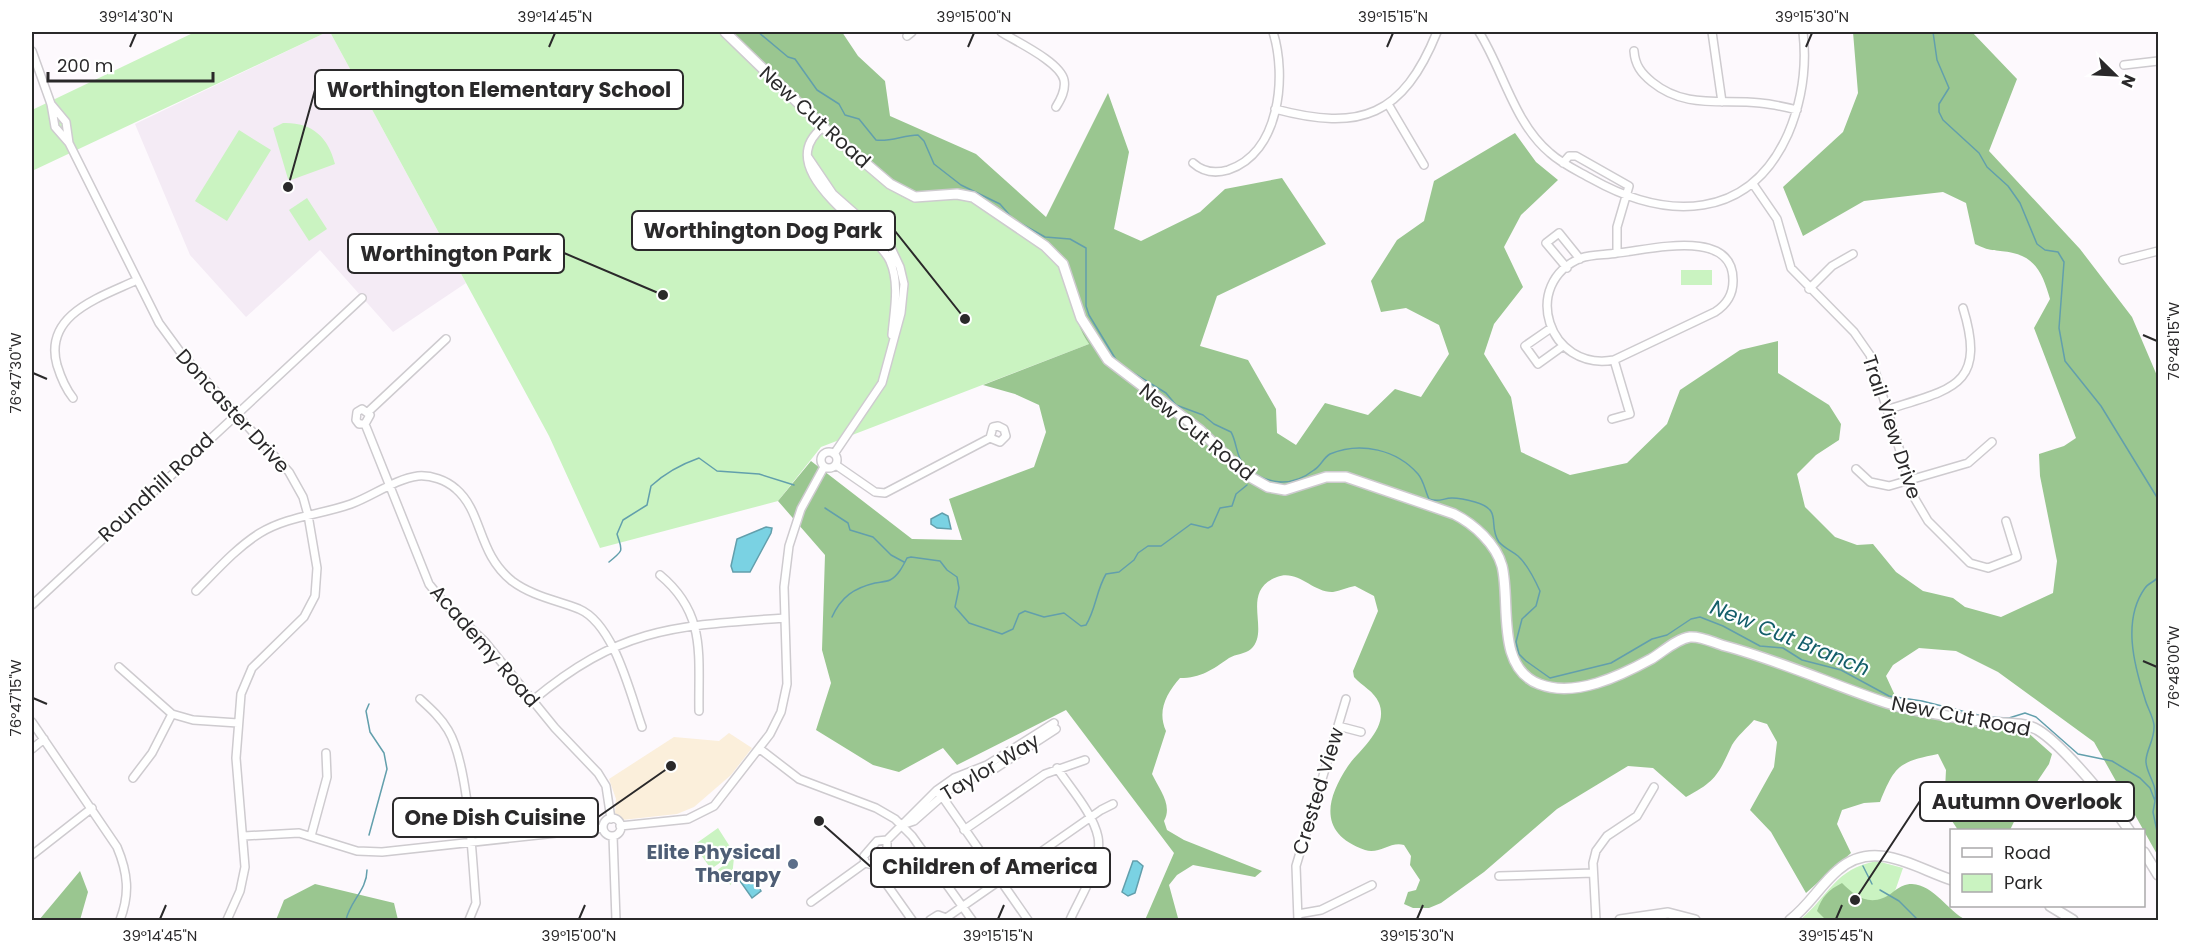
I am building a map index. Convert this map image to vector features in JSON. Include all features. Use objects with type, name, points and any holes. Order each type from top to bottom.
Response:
[{"type":"street","name":"New Cut Road","points":[[725,32],[823,127],[890,184],[908,195],[957,194],[973,197],[1045,246],[1063,264],[1081,318],[1108,360],[1200,429],[1251,478],[1268,487],[1285,490],[1326,477],[1346,477],[1454,514],[1468,523],[1497,554],[1504,582],[1505,619],[1510,643],[1521,673],[1533,681],[1558,688],[1581,687],[1634,668],[1685,638],[1699,638],[1777,662],[1888,703],[1985,722],[2030,726],[2053,743],[2104,797],[2128,829]]},
{"type":"street","points":[[1001,32],[1051,63],[1061,73],[1064,91],[1056,107]]},
{"type":"street","points":[[1193,163],[1202,170],[1213,172],[1239,165],[1260,145],[1275,109],[1280,67],[1273,32]]},
{"type":"street","points":[[1275,109],[1308,118],[1332,120],[1366,114],[1388,104],[1415,78],[1437,32]]},
{"type":"street","points":[[1479,32],[1532,134],[1563,164],[1626,197],[1656,204],[1698,206],[1727,199],[1753,184],[1775,160],[1797,110],[1804,75],[1803,32]]},
{"type":"street","points":[[1712,32],[1722,102]]},
{"type":"street","points":[[32,51],[51,104]]},
{"type":"street","points":[[1634,51],[1637,66],[1660,89],[1686,101],[1758,103],[1797,110]]},
{"type":"street","points":[[2124,65],[2158,61]]},
{"type":"street","name":"Doncaster Drive","points":[[51,104],[55,128],[69,143],[169,339],[289,472],[303,497],[308,515],[317,568],[315,596],[304,617],[252,668],[241,694],[237,774],[244,836],[243,878],[227,921]]},
{"type":"street","name":"Doncaster Drive","points":[[51,104],[66,122],[69,143]]},
{"type":"street","points":[[1388,104],[1424,165]]},
{"type":"street","points":[[823,127],[809,142],[808,156],[833,194],[880,235],[897,260],[904,293],[882,383],[834,453]]},
{"type":"street","points":[[1563,164],[1569,156],[1576,156],[1627,183],[1629,189],[1617,227],[1617,253]]},
{"type":"street","name":"Trail View Drive","points":[[1753,184],[1773,210],[1791,268],[1862,342],[1875,365],[1915,500],[1928,521],[1964,559],[1977,566],[1988,568],[2018,558],[2006,521]]},
{"type":"street","points":[[1567,268],[1546,243],[1559,233],[1580,259]]},
{"type":"street","points":[[1702,245],[1724,256],[1732,271],[1731,295],[1722,308],[1614,360],[1579,358],[1563,346],[1551,328],[1547,312],[1553,283],[1567,268],[1580,259],[1702,245]]},
{"type":"street","points":[[2123,260],[2158,251]]},
{"type":"street","points":[[1809,289],[1832,267],[1853,254]]},
{"type":"street","points":[[74,398],[64,384],[55,352],[55,343],[63,324],[86,304],[137,280]]},
{"type":"street","name":"Roundhill Road","points":[[32,605],[362,298]]},
{"type":"street","points":[[1889,409],[1942,393],[1962,378],[1970,361],[1972,343],[1963,308]]},
{"type":"street","points":[[1551,328],[1525,346],[1538,364],[1563,346]]},
{"type":"street","points":[[368,412],[446,339]]},
{"type":"street","points":[[1612,419],[1630,414],[1614,360]]},
{"type":"street","points":[[362,410],[368,412],[370,419],[365,424],[357,422],[356,415],[362,410]]},
{"type":"street","name":"Academy Road","points":[[365,424],[429,584],[491,649],[603,780],[611,819]]},
{"type":"street","points":[[836,465],[875,492],[885,493],[990,438]]},
{"type":"street","points":[[1856,469],[1865,479],[1881,486],[1909,481],[1968,463],[1992,442]]},
{"type":"street","points":[[827,452],[834,453],[837,459],[836,465],[830,469],[824,467],[821,462],[822,456],[827,452]]},
{"type":"street","points":[[620,826],[676,821],[701,813],[721,799],[760,749],[776,724],[785,698],[788,669],[784,618],[785,570],[792,537],[805,501],[824,467]]},
{"type":"street","points":[[196,591],[252,538],[276,525],[350,504],[418,476],[435,478],[449,483],[467,502],[483,544],[503,572],[530,592],[588,613],[601,626],[612,646],[642,727]]},
{"type":"street","points":[[660,575],[684,599],[695,625],[699,711]]},
{"type":"street","points":[[533,700],[576,666],[612,646],[657,631],[695,625],[784,618]]},
{"type":"street","points":[[119,667],[172,714],[193,720],[238,723]]},
{"type":"street","points":[[420,699],[442,721],[456,748],[462,769],[476,903],[469,921]]},
{"type":"street","name":"Crested View","points":[[1298,917],[1296,866],[1346,699]]},
{"type":"street","points":[[133,778],[158,743],[172,714]]},
{"type":"street","points":[[32,722],[117,847],[126,873],[127,897],[120,921]]},
{"type":"street","name":"Taylor Way","points":[[887,840],[902,825],[914,821],[939,793],[968,778],[996,768],[1055,726]]},
{"type":"street","points":[[1338,726],[1361,732]]},
{"type":"street","points":[[32,749],[44,739]]},
{"type":"street","points":[[760,749],[799,779],[876,808],[902,825],[972,921]]},
{"type":"street","points":[[311,836],[327,777],[327,753]]},
{"type":"street","points":[[964,830],[1057,768],[1084,760]]},
{"type":"street","points":[[1057,768],[1089,818],[1098,838],[1098,850],[1070,921]]},
{"type":"street","points":[[1596,921],[1593,873],[1594,856],[1598,846],[1612,832],[1637,816],[1654,787]]},
{"type":"street","points":[[939,793],[1028,921]]},
{"type":"street","points":[[930,921],[938,915],[946,919],[1089,818],[1113,804]]},
{"type":"street","points":[[32,855],[92,808]]},
{"type":"street","points":[[603,828],[606,821],[611,819],[618,822],[619,832],[613,836]]},
{"type":"street","points":[[244,836],[289,833],[311,836],[370,852],[603,828]]},
{"type":"street","points":[[603,828],[608,835],[613,836]]},
{"type":"street","points":[[613,836],[616,921]]},
{"type":"street","points":[[812,902],[869,864],[887,851],[887,840],[877,841],[865,854],[869,864],[912,921]]},
{"type":"street","points":[[2145,854],[2158,875]]},
{"type":"street","points":[[1790,921],[1807,906],[1837,870],[1868,856],[1888,856],[1950,879]]},
{"type":"street","points":[[1502,874],[1593,873]]},
{"type":"street","points":[[1298,917],[1321,910],[1372,885]]},
{"type":"street","points":[[2052,907],[2073,921]]},
{"type":"street","points":[[1620,921],[1668,913],[1695,921]]},
{"type":"shaded area","points":[[330,32],[466,283],[393,332],[320,250],[246,317],[190,255],[135,124]]},
{"type":"shaded area","points":[[729,733],[752,748],[731,775],[694,807],[677,814],[622,820],[615,813],[616,799],[609,779],[674,737],[719,741]]},
{"type":"green space","points":[[195,32],[327,32],[32,171],[32,110]]},
{"type":"green space","points":[[330,32],[720,32],[805,116],[911,201],[966,200],[1014,229],[1052,257],[1062,273],[1079,324],[1089,344],[821,447],[778,501],[600,548],[549,436]]},
{"type":"green space","points":[[720,32],[842,32],[858,56],[885,81],[890,116],[976,154],[1046,217],[1108,93],[1129,152],[1114,229],[1141,241],[1200,212],[1225,189],[1282,178],[1326,244],[1217,296],[1200,346],[1248,360],[1276,409],[1277,433],[1296,445],[1325,403],[1368,415],[1395,389],[1421,397],[1449,354],[1439,325],[1406,308],[1381,312],[1371,281],[1397,240],[1424,221],[1434,181],[1515,133],[1536,162],[1558,180],[1521,215],[1504,247],[1523,287],[1494,324],[1484,354],[1511,397],[1521,452],[1570,475],[1627,463],[1667,424],[1680,390],[1740,350],[1778,341],[1778,373],[1829,405],[1841,424],[1839,440],[1816,455],[1797,474],[1805,507],[1835,537],[1857,545],[1873,544],[1896,572],[1923,591],[1953,598],[1965,607],[2001,617],[2053,593],[2057,561],[2040,476],[2039,454],[2064,446],[2076,438],[2034,328],[2050,299],[2042,277],[2028,259],[1975,244],[1966,203],[1943,192],[1864,201],[1803,236],[1783,187],[1843,132],[1858,93],[1853,32],[1972,32],[2017,79],[1989,151],[2080,249],[2132,317],[2158,378],[2158,856],[2145,829],[2143,829],[2094,742],[1998,672],[1956,651],[1919,648],[1893,665],[1886,676],[1903,713],[1972,726],[2026,731],[2052,754],[2049,764],[2024,801],[2010,829],[1957,829],[1944,809],[1946,770],[1938,754],[1915,760],[1906,763],[1895,773],[1880,802],[1864,803],[1842,810],[1837,824],[1851,853],[1806,893],[1771,832],[1750,810],[1774,767],[1777,742],[1767,724],[1754,720],[1734,742],[1715,776],[1686,797],[1653,768],[1628,766],[1557,809],[1484,872],[1441,903],[1429,908],[1413,908],[1404,904],[1408,892],[1416,890],[1420,880],[1410,865],[1411,856],[1404,845],[1394,845],[1375,851],[1365,850],[1340,835],[1331,816],[1331,804],[1340,779],[1372,738],[1380,721],[1381,712],[1377,699],[1354,677],[1353,671],[1378,611],[1374,596],[1355,586],[1333,592],[1326,591],[1299,578],[1285,575],[1266,583],[1260,592],[1257,601],[1258,632],[1251,649],[1194,677],[1180,678],[1171,690],[1164,703],[1162,717],[1166,731],[1152,774],[1166,803],[1164,821],[1167,830],[1184,840],[1262,871],[1255,877],[1193,865],[1177,875],[1169,885],[1178,918],[1182,920],[1145,920],[1174,853],[1066,710],[957,765],[943,748],[899,772],[873,765],[816,730],[831,683],[822,650],[825,555],[778,501],[811,461],[912,539],[962,540],[949,499],[1034,467],[1046,432],[1039,405],[1015,394],[983,385],[1089,344],[1079,325],[1057,264],[1030,240],[968,201],[951,198],[917,200],[901,196],[805,116]]},
{"type":"green space","points":[[283,123],[302,125],[317,133],[328,146],[335,164],[291,180],[288,179],[273,128]]},
{"type":"green space","points":[[239,130],[271,150],[227,221],[195,201]]},
{"type":"green space","points":[[307,198],[327,229],[309,241],[289,210]]},
{"type":"green space","points":[[1681,270],[1712,270],[1712,285],[1681,285]]},
{"type":"green space","points":[[718,828],[734,853],[711,869],[694,845]]},
{"type":"green space","points":[[734,858],[731,885],[713,873]]},
{"type":"green space","points":[[1877,861],[1903,868],[1885,920],[1800,920],[1834,884],[1851,870]]},
{"type":"green space","points":[[80,871],[88,892],[80,920],[39,920]]},
{"type":"green space","points":[[1842,883],[1855,894],[1871,900],[1883,898],[1903,886],[1920,885],[1934,893],[1966,920],[1826,920],[1817,911],[1819,906],[1826,894]]},
{"type":"green space","points":[[315,884],[394,903],[398,920],[276,920],[284,900]]},
{"type":"water","points":[[942,513],[948,516],[951,529],[937,528],[931,524],[931,519]]},
{"type":"water","points":[[766,527],[772,528],[771,533],[750,572],[733,572],[731,566],[737,539]]},
{"type":"water","points":[[1133,861],[1143,866],[1135,893],[1128,896],[1122,892]]},
{"type":"water","points":[[751,873],[761,891],[752,898],[740,881]]},
{"type":"waterway","name":"New Cut Branch","points":[[758,32],[788,57],[795,59],[817,90],[839,104],[845,115],[859,119],[876,140],[918,135],[924,141],[934,164],[961,185],[1000,204],[1013,219],[1045,237],[1070,239],[1086,248],[1086,306],[1118,363]]},
{"type":"waterway","points":[[1933,32],[1937,60],[1949,88],[1939,104],[1939,112],[1943,120],[1979,153],[1987,167],[2008,186],[2020,203],[2037,244],[2045,250],[2058,252],[2064,262],[2059,328],[2065,361],[2101,406],[2158,499]]},
{"type":"waterway","name":"New Cut Branch","points":[[1127,369],[1166,393],[1176,405],[1203,415],[1214,424],[1231,432],[1241,462],[1261,477],[1278,482],[1296,480],[1316,468],[1330,454],[1342,450],[1366,448],[1389,454],[1409,466],[1420,477],[1429,499],[1436,501],[1449,498],[1461,499],[1484,505],[1492,514],[1494,530],[1499,542],[1521,559],[1540,591],[1536,606],[1522,619],[1516,642],[1519,654],[1550,678],[1611,663],[1652,639],[1667,635],[1691,619],[1700,617],[1723,626],[1760,646],[1783,648],[1802,660],[1841,670],[1889,696],[1922,701],[1986,717],[2009,718],[2025,713],[2036,717],[2078,754],[2112,761],[2140,778],[2150,788],[2155,801],[2153,812],[2158,836]]},
{"type":"waterway","points":[[609,562],[621,550],[617,534],[623,520],[647,505],[651,486],[693,460],[699,458],[717,471],[759,474],[794,485]]},
{"type":"waterway","points":[[832,617],[849,594],[867,585],[890,580],[898,573],[907,558],[911,557],[940,561],[957,577],[959,588],[955,607],[969,623],[1002,634],[1013,629],[1019,614],[1025,611],[1044,617],[1064,613],[1081,626],[1086,625],[1106,574],[1119,572],[1148,546],[1161,546],[1191,524],[1208,528],[1212,526],[1220,508],[1232,506],[1236,494],[1247,485]]},
{"type":"waterway","points":[[825,508],[848,523],[850,530],[873,537],[891,555],[904,562]]},
{"type":"waterway","points":[[2155,800],[2155,788],[2146,765],[2154,725],[2137,672],[2132,628],[2138,601],[2146,586],[2158,577]]},
{"type":"waterway","points":[[369,704],[366,711],[370,732],[384,753],[387,769],[369,835]]},
{"type":"waterway","points":[[1863,866],[1872,884]]},
{"type":"waterway","points":[[346,920],[364,884],[367,870]]},
{"type":"waterway","points":[[1880,890],[1899,901],[1918,920]]},
{"type":"place","name":"Worthington Elementary School","points":[[288,187]]},
{"type":"place","name":"Worthington Park","points":[[663,295]]},
{"type":"place","name":"Worthington Dog Park","points":[[965,319]]},
{"type":"place","name":"One Dish Cuisine","points":[[671,766]]},
{"type":"place","name":"Children of America","points":[[819,821]]},
{"type":"place","name":"Elite Physical Therapy","points":[[793,864]]},
{"type":"place","name":"Autumn Overlook","points":[[1855,900]]}]
